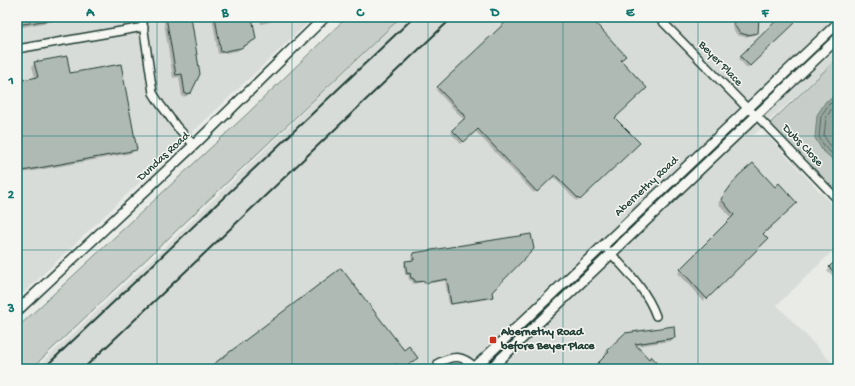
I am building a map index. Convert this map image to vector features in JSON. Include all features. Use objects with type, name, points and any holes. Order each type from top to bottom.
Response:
[{"type":"main road","name":"Dundas Road","points":[[17,311],[194,145],[324,17]]},
{"type":"main road","name":"Abernethy Road","points":[[474,368],[602,245],[838,23]]},
{"type":"main road","name":"Abernethy Road","points":[[490,369],[838,38]]},
{"type":"street","points":[[142,17],[154,93],[160,104],[173,121],[194,145]]},
{"type":"street","name":"Beyer Place","points":[[658,17],[748,109]]},
{"type":"street","points":[[17,49],[144,27]]},
{"type":"street","name":"Dubs Close","points":[[748,109],[756,115],[838,200]]},
{"type":"street","points":[[602,245],[635,280],[652,303],[656,316]]},
{"type":"street","points":[[438,363],[446,358],[466,358],[474,368]]},
{"type":"shaded area","points":[[17,17],[314,17],[17,299]]},
{"type":"shaded area","points":[[347,17],[401,17],[31,369],[17,369],[17,328],[247,114]]},
{"type":"shaded area","points":[[401,17],[838,17],[838,58],[754,135],[767,135],[838,211],[838,246],[777,305],[838,369],[35,369],[176,236]]},
{"type":"shaded area","points":[[838,58],[838,200],[767,126]]},
{"type":"water","points":[[838,96],[838,164],[822,150],[815,138],[817,115],[826,101]]},
{"type":"building","points":[[17,17],[48,17],[49,20],[17,25]]},
{"type":"building","points":[[166,17],[191,17],[200,74],[191,93],[185,94],[182,74],[176,75]]},
{"type":"building","points":[[215,17],[252,17],[256,39],[241,48],[221,52]]},
{"type":"building","points":[[511,17],[590,17],[626,56],[621,60],[647,88],[615,118],[640,143],[580,200],[555,175],[537,192],[478,129],[464,142],[452,130],[466,117],[437,87]]},
{"type":"building","points":[[734,17],[759,17],[758,33],[747,35],[740,33],[734,25]]},
{"type":"building","points":[[780,17],[789,17],[795,23],[750,66],[740,56]]},
{"type":"building","points":[[67,56],[70,73],[121,64],[137,150],[17,172],[17,81],[38,77],[34,62]]},
{"type":"building","points":[[753,163],[775,187],[779,183],[797,203],[763,234],[768,239],[707,299],[680,269],[734,215],[721,199],[738,176]]},
{"type":"building","points":[[531,234],[534,249],[492,292],[493,297],[451,304],[447,279],[425,283],[425,281],[415,282],[414,279],[411,278],[410,273],[407,274],[405,261],[414,260],[413,253]]},
{"type":"building","points":[[838,258],[838,276],[829,267]]},
{"type":"building","points":[[341,268],[404,350],[409,346],[418,358],[402,369],[397,364],[389,369],[207,369]]},
{"type":"building","points":[[674,326],[675,338],[635,344],[649,359],[651,356],[663,369],[592,369],[609,352],[607,350],[625,333]]},
{"type":"railway","points":[[43,369],[414,17]]},
{"type":"railway","points":[[83,369],[453,17]]},
{"type":"place","name":"Abernethy Road before Beyer Place","points":[[493,340]]}]
